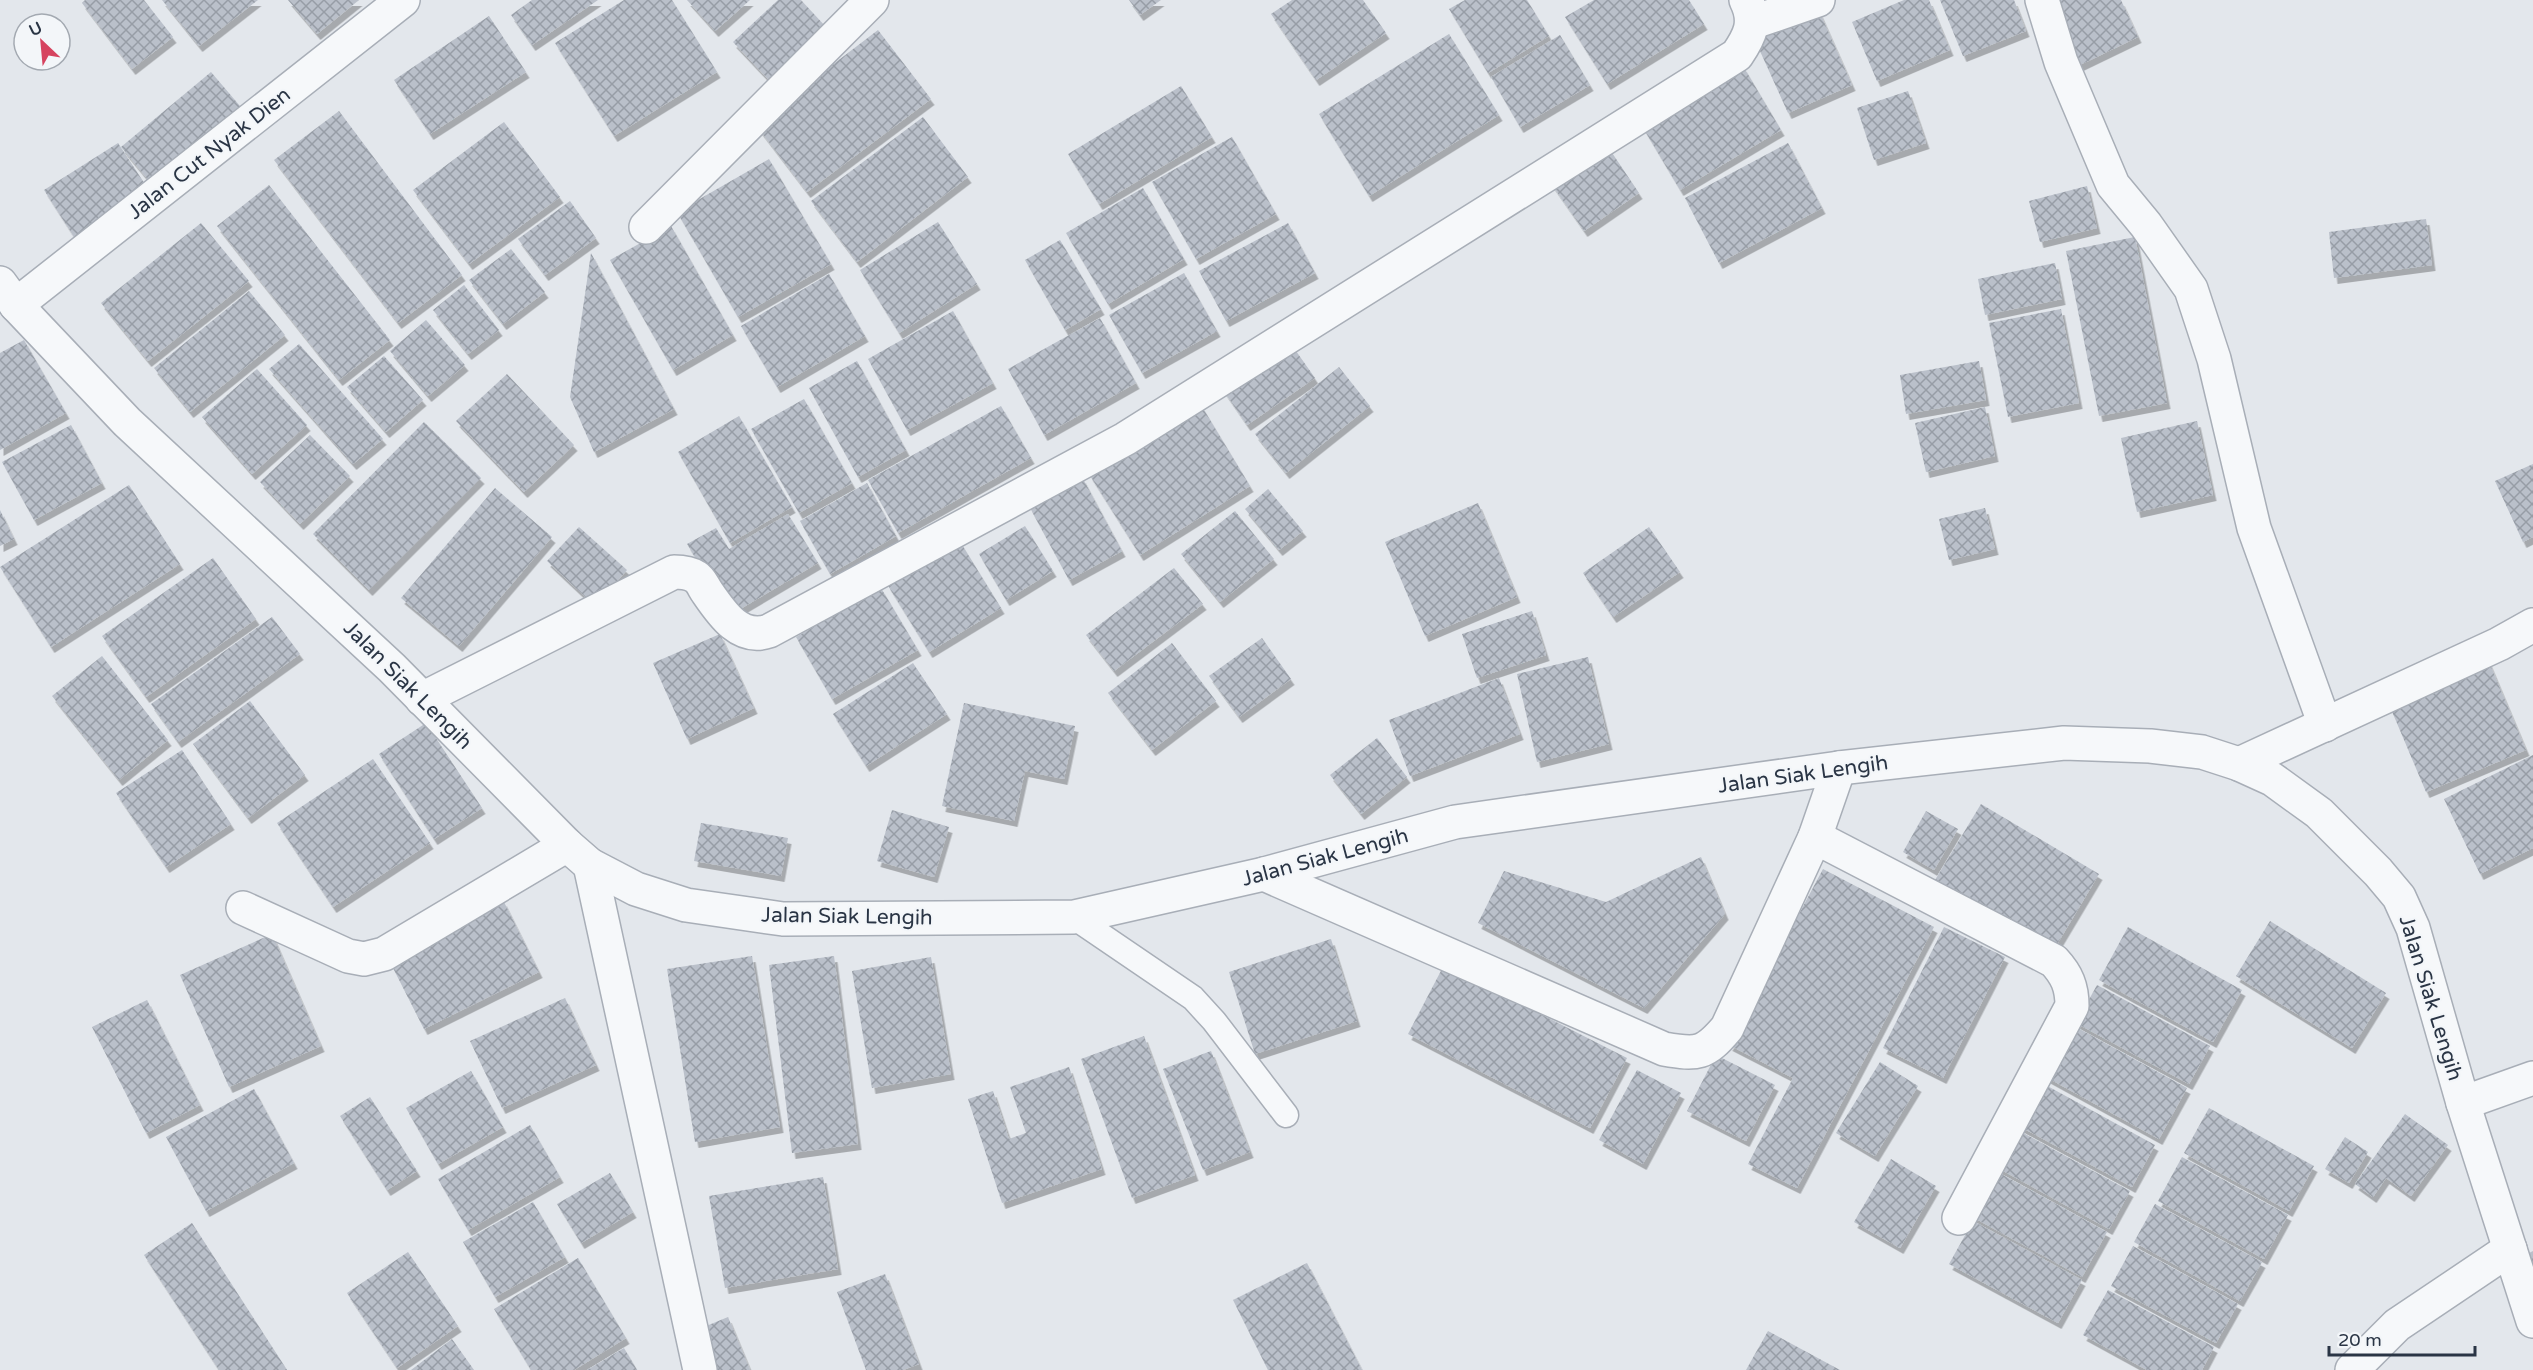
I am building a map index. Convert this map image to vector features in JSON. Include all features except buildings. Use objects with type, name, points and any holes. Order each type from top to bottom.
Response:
[{"type":"street","name":"Jalan Cut Nyak Dien","points":[[8,294],[403,0]]},
{"type":"street","points":[[645,227],[872,0]]},
{"type":"street","points":[[422,699],[674,572],[697,577],[722,614],[746,633],[757,635],[769,632],[1136,432],[1737,55],[1749,38],[1750,11],[1818,0]]},
{"type":"street","points":[[2042,0],[2061,62],[2113,185],[2146,225],[2191,289],[2214,359],[2254,528],[2325,725]]},
{"type":"street","name":"Jalan Siak Lengih","points":[[8,294],[127,422],[326,605],[578,855],[636,889],[686,905],[783,919],[1074,918],[1264,874],[1455,822],[1839,768],[2064,743],[2202,752],[2239,764],[2272,779],[2319,813],[2378,872],[2398,897],[2413,928],[2463,1103],[2533,1321]]},
{"type":"street","points":[[2239,764],[2499,644],[2533,625]]},
{"type":"street","points":[[1264,874],[1664,1049],[1689,1054],[1712,1046],[1727,1028],[1815,837],[1839,768]]},
{"type":"street","points":[[1815,837],[2055,961],[2064,972],[2072,989],[2072,1006],[1959,1218]]},
{"type":"street","points":[[243,908],[348,956],[364,959],[384,954],[578,855],[700,1370]]},
{"type":"street","points":[[2463,1103],[2533,1078]]},
{"type":"street","points":[[2352,1370],[2397,1325],[2510,1249]]},
{"type":"lane","points":[[1074,918],[1193,998],[1215,1021],[1286,1115]]}]
